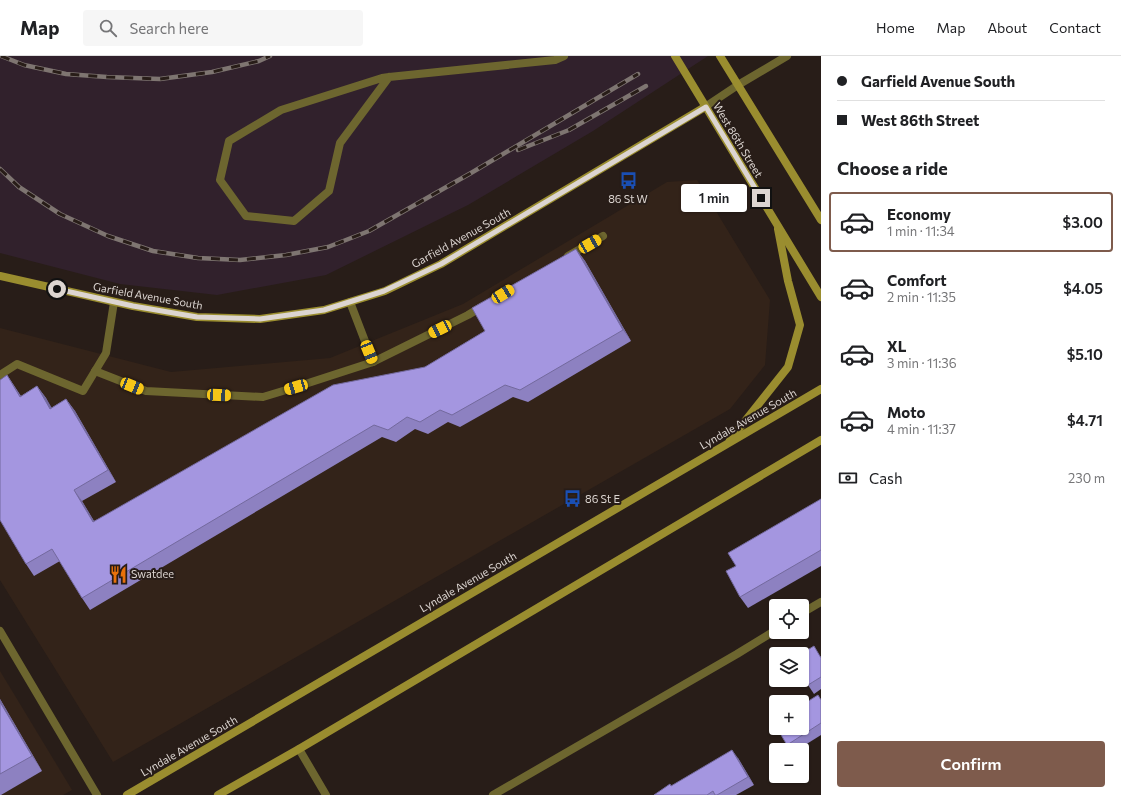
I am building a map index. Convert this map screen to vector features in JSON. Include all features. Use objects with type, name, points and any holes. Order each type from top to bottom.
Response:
[{"type":"main road","name":"West 86th Street","points":[[675,56],[821,297]]},
{"type":"main road","points":[[720,56],[821,220]]},
{"type":"main road","name":"Garfield Avenue South","points":[[0,276],[114,302],[197,317],[260,319],[324,310],[384,291],[441,264],[706,107]]},
{"type":"main road","points":[[727,444],[788,367],[800,324],[788,281],[777,224]]},
{"type":"main road","name":"Lyndale Avenue South","points":[[127,795],[821,389]]},
{"type":"main road","points":[[218,795],[299,749],[821,440]]},
{"type":"street","points":[[389,77],[340,144],[329,191],[294,221],[246,216],[220,180],[229,140],[281,110],[382,78],[389,77],[555,60],[564,56]]},
{"type":"street","name":"Garfield Avenue South","points":[[706,107],[738,85],[787,56]]},
{"type":"street","points":[[558,262],[602,236]]},
{"type":"street","points":[[95,371],[146,391],[263,397],[373,362],[468,315],[493,300]]},
{"type":"street","points":[[0,375],[17,364],[83,391],[106,353],[114,302]]},
{"type":"street","points":[[350,302],[373,362]]},
{"type":"street","points":[[809,610],[821,602]]},
{"type":"street","points":[[0,631],[97,795]]},
{"type":"street","points":[[493,795],[769,634]]},
{"type":"street","points":[[299,749],[326,795]]},
{"type":"shaded area","points":[[0,56],[708,56],[593,131],[468,205],[326,275],[217,295],[120,284],[0,253]]},
{"type":"shaded area","points":[[697,180],[770,300],[765,365],[730,409],[113,762],[0,580],[0,328],[171,372],[330,358],[463,304],[667,182]]},
{"type":"shaded area","points":[[0,671],[72,790],[63,795],[0,795]]},
{"type":"building","points":[[576,249],[623,330],[520,390],[505,385],[452,415],[440,410],[420,422],[407,417],[388,430],[374,425],[82,598],[52,549],[26,564],[0,520],[0,380],[7,375],[20,397],[37,386],[50,409],[66,399],[108,470],[74,490],[93,522],[333,385],[425,367],[485,331],[472,308]]},
{"type":"building","points":[[821,499],[821,550],[740,597],[726,571],[736,566],[728,553]]},
{"type":"building","points":[[814,646],[821,658],[821,677],[809,684],[809,649]]},
{"type":"building","points":[[818,695],[821,700],[821,723],[809,731],[809,701]]},
{"type":"building","points":[[0,702],[32,756],[0,774]]},
{"type":"building","points":[[781,735],[802,735],[790,743],[786,743]]},
{"type":"building","points":[[732,750],[748,777],[717,795],[715,795],[713,791],[707,795],[654,795],[670,784],[671,786]]},
{"type":"railway","points":[[1,56],[24,65],[66,74],[160,79],[212,72],[259,61],[270,56]]},
{"type":"railway","points":[[0,169],[19,187],[60,214],[108,236],[153,251],[198,258],[240,260],[286,255],[328,247],[369,231],[471,173],[638,74]]},
{"type":"railway","points":[[518,150],[569,130],[646,86]]},
{"type":"place","name":"86 St W","points":[[628,181]]},
{"type":"place","name":"86 St E","points":[[572,499]]},
{"type":"place","name":"Swatdee","points":[[118,574]]},
{"type":"route","points":[[57,289],[133,306],[197,317],[260,319],[324,310],[384,291],[441,264],[706,107],[761,198]]}]
